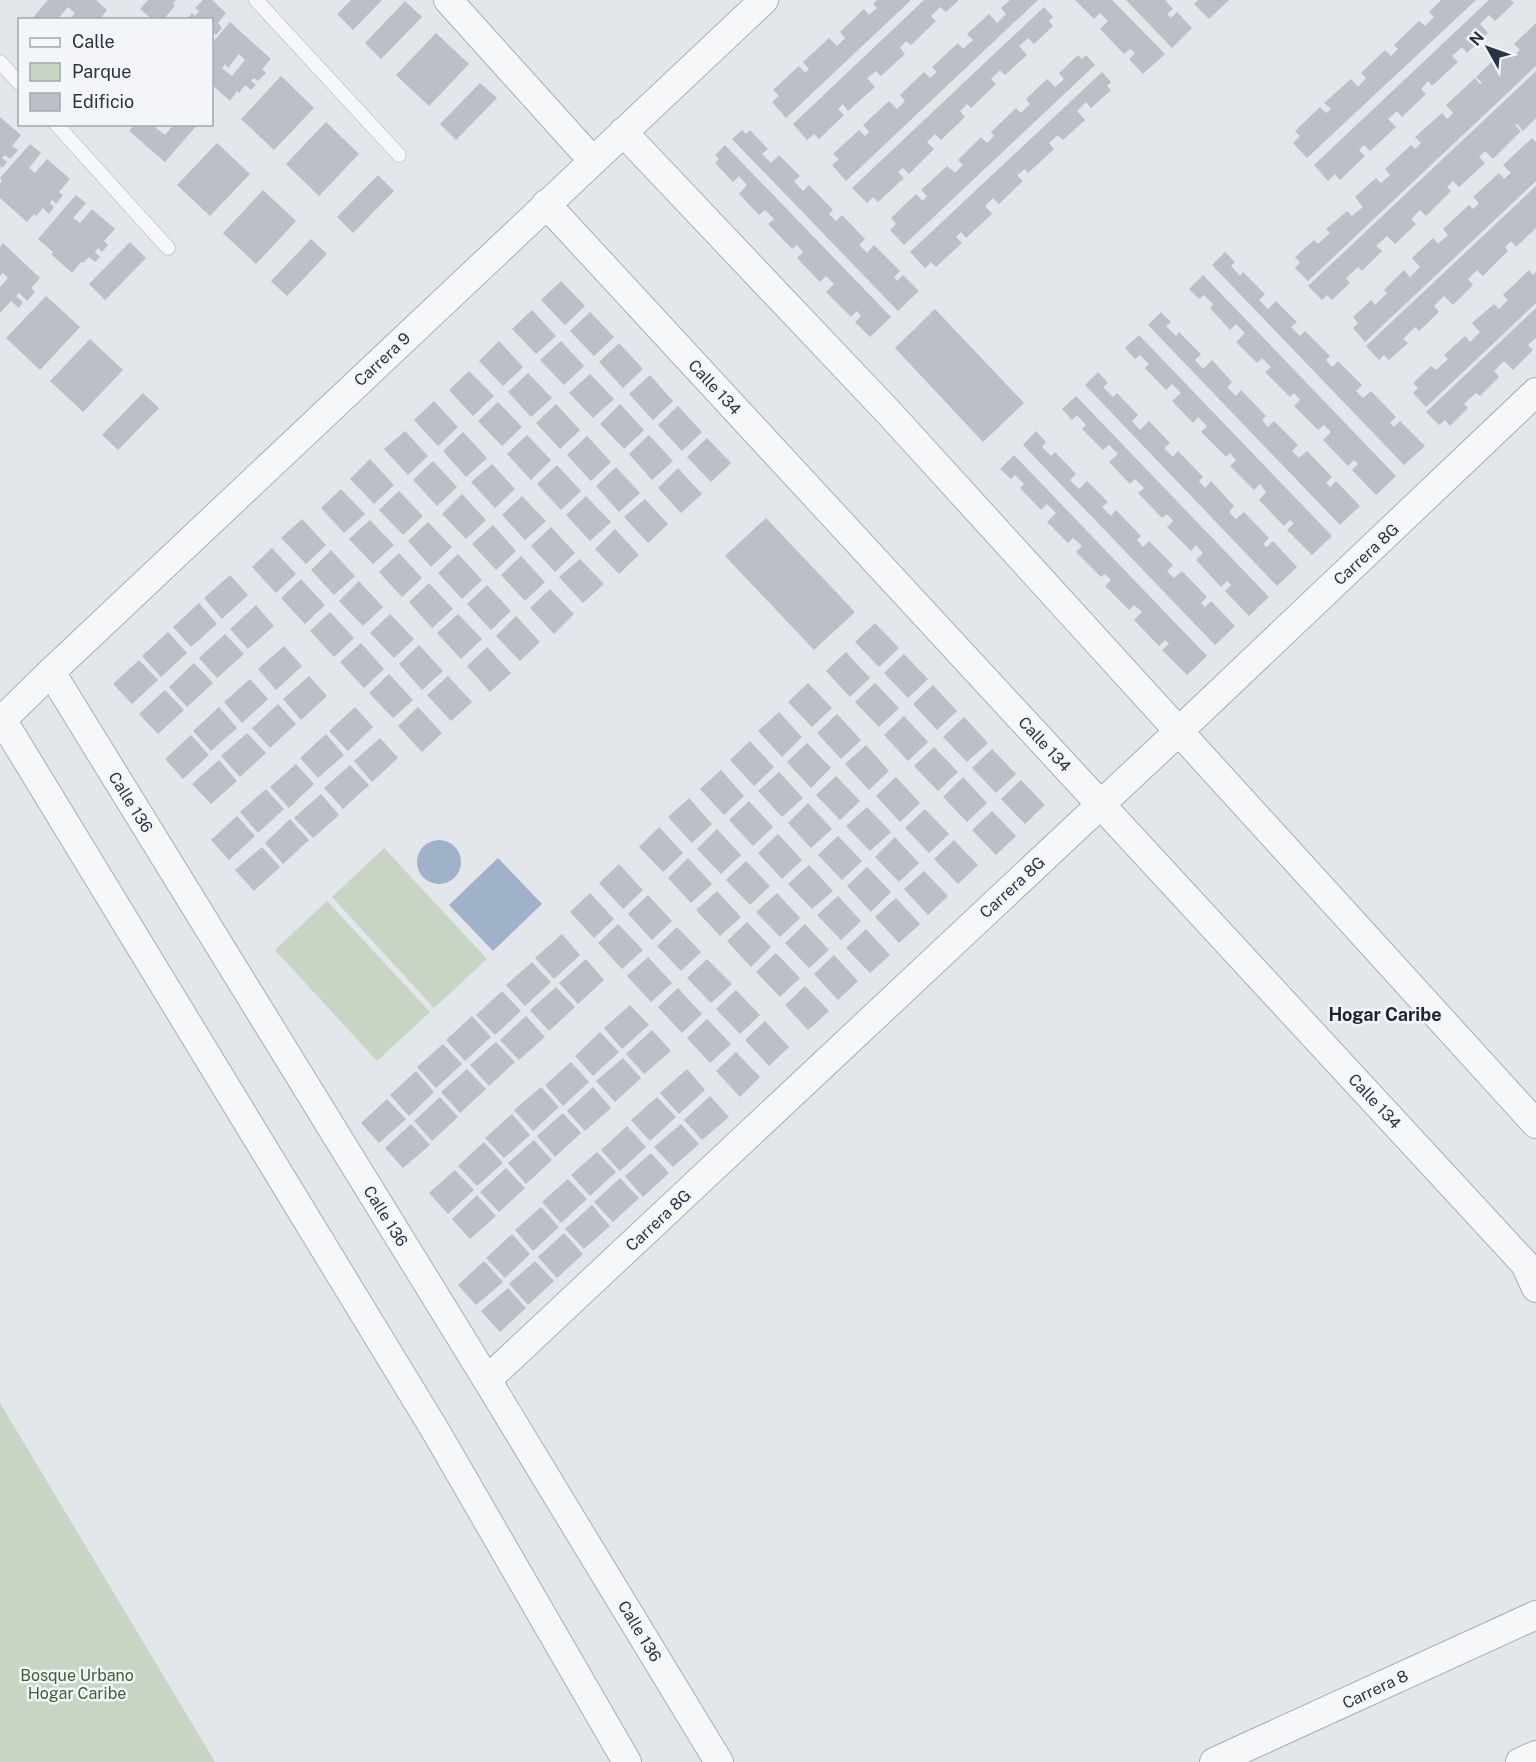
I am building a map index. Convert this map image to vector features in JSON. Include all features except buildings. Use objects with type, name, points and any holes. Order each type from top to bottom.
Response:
[{"type":"street","points":[[448,0],[593,161]]},
{"type":"street","name":"Carrera 9","points":[[1,718],[764,0]]},
{"type":"street","points":[[623,132],[892,416],[1536,1124]]},
{"type":"street","name":"Calle 134","points":[[546,204],[1525,1264],[1536,1288]]},
{"type":"street","name":"Carrera 8G","points":[[487,1380],[1178,732],[1536,392]]},
{"type":"street","name":"Calle 136","points":[[51,672],[719,1762]]},
{"type":"street","points":[[1,718],[435,1430],[627,1762]]},
{"type":"street","name":"Carrera 8","points":[[1214,1762],[1536,1615]]},
{"type":"street","points":[[1520,1762],[1536,1755]]},
{"type":"lane","points":[[256,0],[399,155]]},
{"type":"lane","points":[[0,62],[18,82]]},
{"type":"lane","points":[[58,126],[168,248]]},
{"type":"green space","points":[[384,848],[487,959],[434,1008],[332,897]]},
{"type":"green space","points":[[327,901],[430,1012],[377,1061],[275,950]]},
{"type":"green space","name":"Bosque Urbano Hogar Caribe","points":[[0,1403],[215,1762],[0,1762]]},
{"type":"water","points":[[439,840],[455,846],[461,862],[455,878],[439,884],[423,878],[417,862],[423,846]]},
{"type":"water","points":[[498,858],[542,904],[493,951],[449,905]]},
{"type":"district","name":"Hogar Caribe","points":[[1385,1015]]}]
